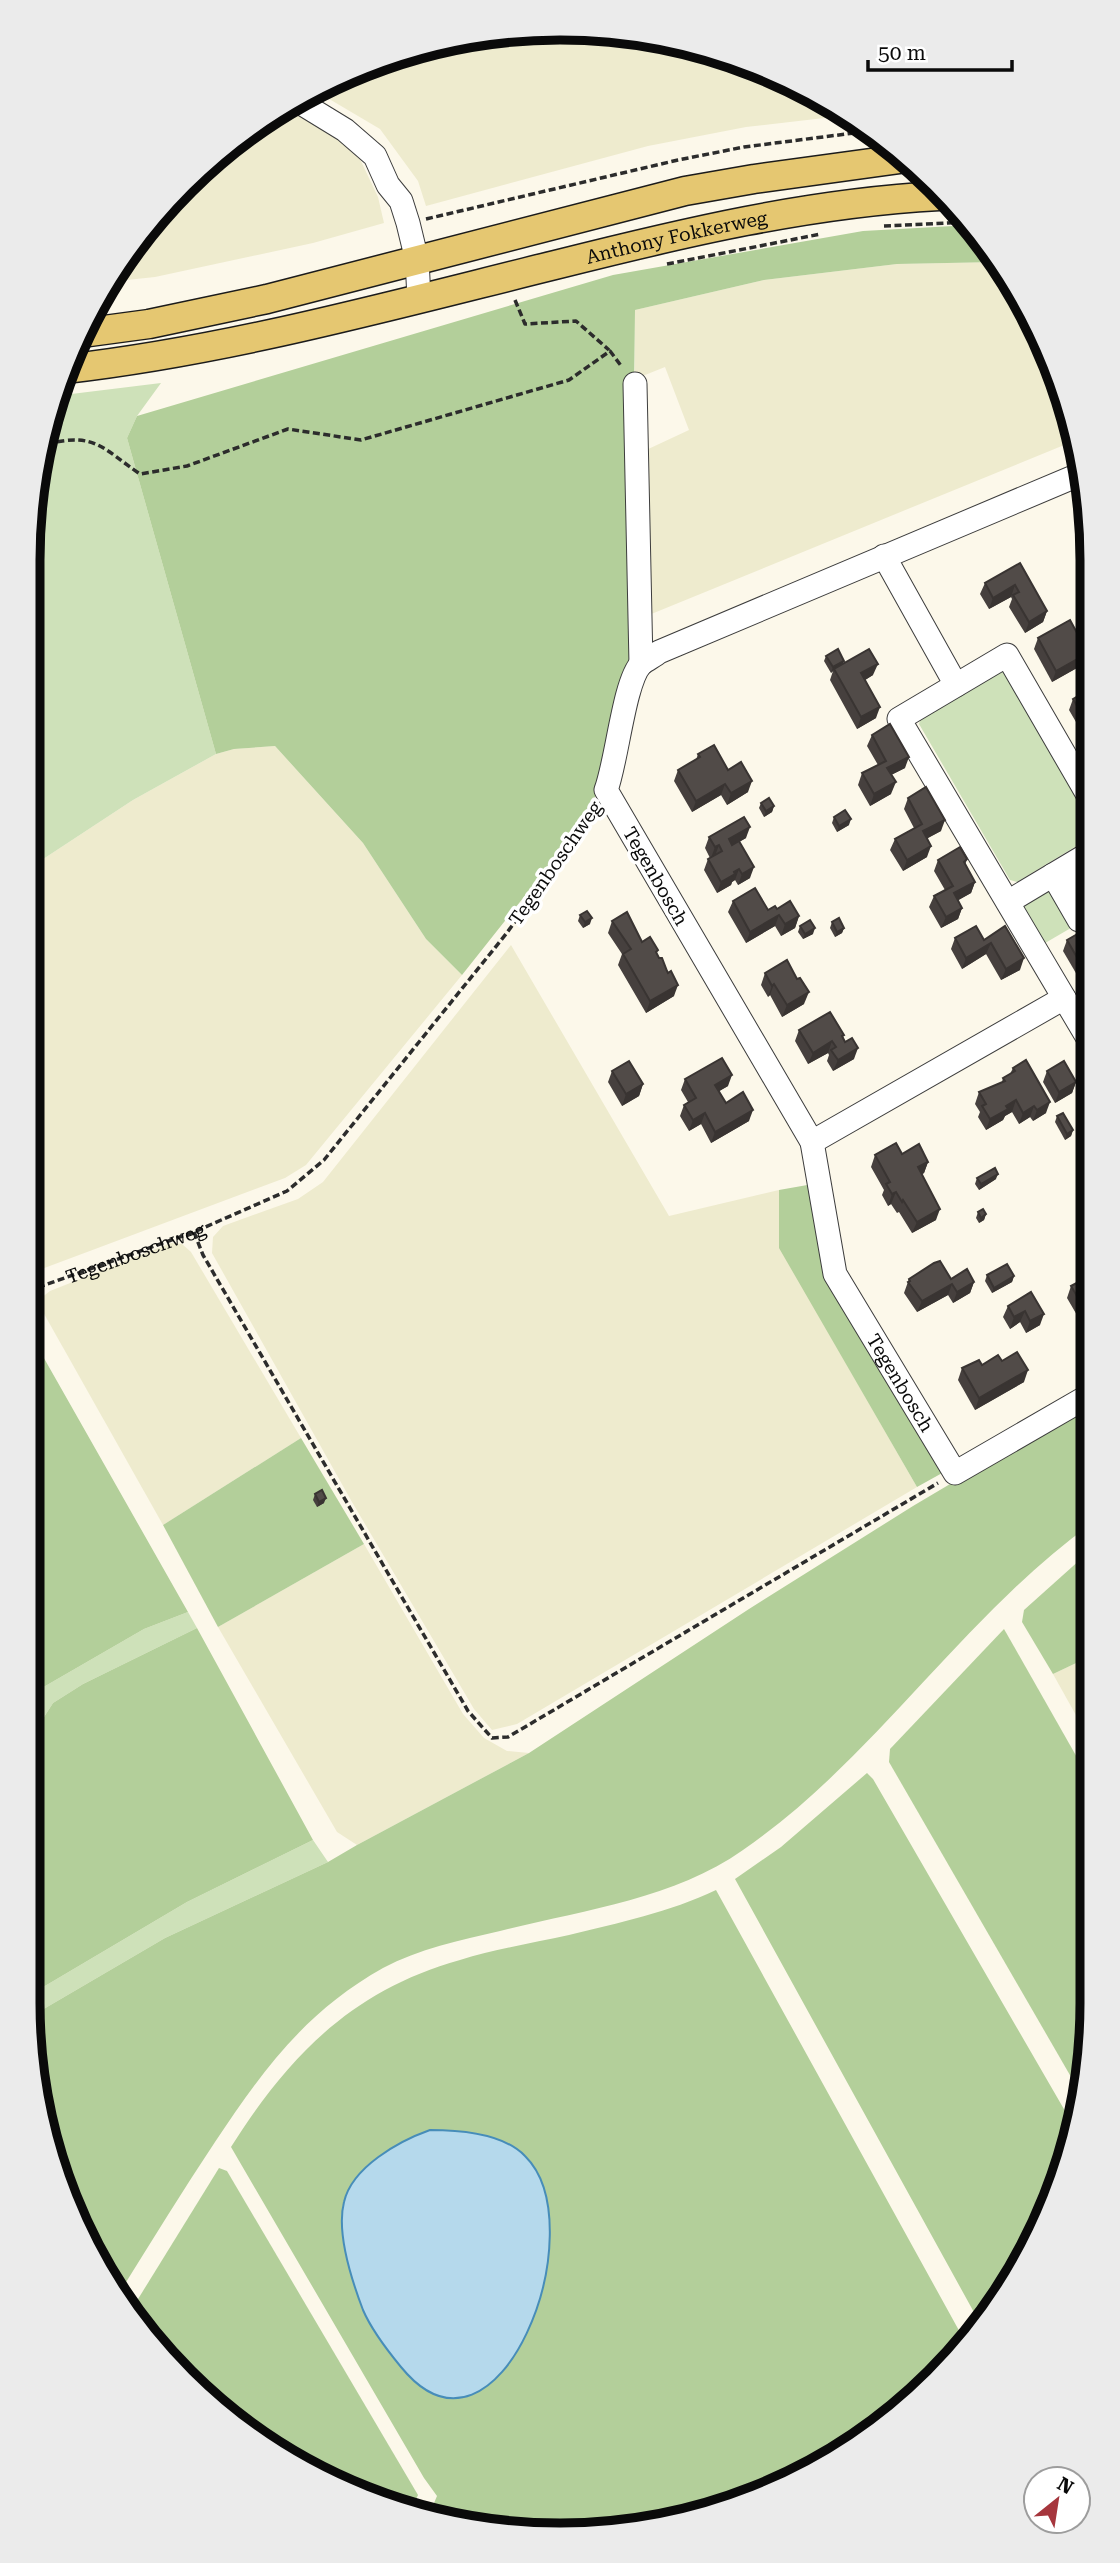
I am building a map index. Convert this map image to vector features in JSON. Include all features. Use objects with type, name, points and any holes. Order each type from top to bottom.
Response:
[{"type":"main road","name":"Anthony Fokkerweg","points":[[93,331],[149,324],[267,299],[685,191],[892,160]]},
{"type":"main road","name":"Anthony Fokkerweg","points":[[78,368],[158,358],[274,333],[695,229],[823,206],[932,197]]},
{"type":"street","points":[[307,106],[345,130],[375,156],[388,185],[401,201],[408,223],[410,262]]},
{"type":"street","points":[[388,185],[387,201],[410,262],[419,298]]},
{"type":"street","points":[[635,384],[641,664]]},
{"type":"street","points":[[641,664],[659,652],[1073,477]]},
{"type":"street","points":[[884,556],[956,685]]},
{"type":"street","points":[[1080,781],[1007,655],[899,719],[1080,1025]]},
{"type":"street","name":"Tegenboschweg","points":[[606,790],[614,770],[631,681],[641,664]]},
{"type":"street","name":"Tegenbosch","points":[[606,790],[813,1142],[835,1274],[955,1473]]},
{"type":"street","points":[[1008,902],[1071,865],[1080,919]]},
{"type":"street","points":[[813,1142],[1064,998]]},
{"type":"street","points":[[955,1473],[1080,1401]]},
{"type":"path","points":[[408,223],[678,160],[744,147],[856,133]]},
{"type":"path","points":[[513,295],[525,324],[576,321],[610,351],[635,384]]},
{"type":"path","points":[[54,442],[86,439],[140,474],[187,466],[288,429],[361,440],[569,380],[610,351]]},
{"type":"path","name":"Tegenboschweg","points":[[40,1287],[194,1231],[287,1191],[324,1160],[506,934],[560,860],[606,790]]},
{"type":"path","points":[[194,1231],[203,1255],[468,1711],[492,1738],[508,1737],[955,1473]]},
{"type":"shaded area","points":[[560,40],[628,45],[695,58],[759,80],[831,117],[746,127],[648,146],[426,206],[418,181],[380,129],[325,97],[361,80],[425,58],[492,45]]},
{"type":"shaded area","points":[[296,113],[340,139],[359,157],[378,197],[384,223],[313,243],[155,277],[122,280],[169,217],[192,192],[244,148]]},
{"type":"shaded area","points":[[986,262],[1010,300],[1040,361],[1066,444],[644,617],[644,451],[689,430],[665,367],[635,379],[635,310],[764,280],[897,264]]},
{"type":"shaded area","points":[[275,746],[363,843],[426,939],[462,975],[306,1165],[285,1178],[40,1270],[40,861],[133,800],[216,754],[234,749]]},
{"type":"shaded area","points":[[511,945],[669,1216],[779,1190],[780,1248],[917,1487],[517,1724],[492,1730],[474,1709],[352,1502],[212,1253],[213,1237],[223,1226],[298,1199],[323,1182]]},
{"type":"shaded area","points":[[171,1243],[182,1244],[191,1252],[301,1438],[163,1525],[43,1312],[41,1298],[50,1291]]},
{"type":"shaded area","points":[[364,1544],[463,1714],[484,1738],[507,1751],[529,1753],[357,1845],[337,1832],[218,1627]]},
{"type":"shaded area","points":[[1080,1661],[1080,1718],[1077,1717],[1053,1674]]},
{"type":"green space","points":[[958,226],[986,262],[897,264],[764,280],[635,310],[631,659],[615,730],[595,797],[578,829],[462,975],[426,939],[363,843],[275,746],[234,749],[216,754],[127,438],[137,416],[613,275],[863,231]]},
{"type":"green space","points":[[161,383],[137,416],[127,438],[216,754],[133,800],[40,861],[41,526],[50,459],[68,394]]},
{"type":"green space","points":[[999,671],[1007,673],[1080,801],[1080,844],[1017,882],[1010,880],[919,724],[922,715]]},
{"type":"green space","points":[[1046,888],[1055,889],[1076,925],[1040,946],[1023,914],[1026,901]]},
{"type":"green space","points":[[813,1184],[830,1278],[944,1472],[917,1487],[779,1248],[779,1190]]},
{"type":"green space","points":[[40,1351],[188,1612],[144,1629],[40,1689]]},
{"type":"green space","points":[[1080,1407],[1080,1533],[1044,1561],[1000,1602],[835,1774],[791,1814],[743,1850],[687,1881],[626,1901],[425,1950],[383,1968],[355,1985],[308,2023],[269,2067],[215,2142],[124,2285],[80,2202],[58,2138],[45,2071],[40,2011],[165,1938],[328,1862],[529,1753],[913,1506]]},
{"type":"green space","points":[[301,1438],[364,1544],[218,1627],[163,1525]]},
{"type":"green space","points":[[1080,1560],[1080,1661],[1053,1674],[1022,1622],[1024,1610]]},
{"type":"green space","points":[[188,1612],[197,1628],[83,1684],[53,1703],[40,1723],[40,1689],[144,1629]]},
{"type":"green space","points":[[197,1628],[313,1840],[187,1902],[40,1989],[40,1723],[53,1703],[83,1684]]},
{"type":"green space","points":[[1004,1629],[1080,1763],[1080,2003],[1073,2081],[889,1762],[890,1749]]},
{"type":"green space","points":[[867,1773],[873,1779],[1067,2115],[1052,2170],[1026,2233],[992,2292],[975,2315],[735,1879],[781,1847]]},
{"type":"green space","points":[[313,1840],[328,1862],[165,1938],[40,2011],[40,1989],[187,1902]]},
{"type":"green space","points":[[716,1890],[961,2334],[928,2371],[903,2394],[849,2435],[790,2469],[727,2495],[661,2513],[594,2522],[526,2522],[432,2507],[437,2496],[231,2147],[276,2083],[301,2055],[327,2030],[387,1989],[422,1973],[473,1956],[662,1911]],"holes":[[[368,2165],[550,2221],[546,2267],[536,2308],[518,2346],[490,2383],[364,2312],[344,2242],[344,2201],[348,2191]]]},
{"type":"green space","points":[[219,2168],[227,2171],[418,2495],[415,2502],[330,2469],[271,2435],[217,2394],[192,2371],[136,2303]]},
{"type":"water","points":[[430,2130],[480,2134],[505,2142],[525,2156],[544,2190],[550,2236],[543,2286],[527,2333],[502,2372],[472,2395],[437,2395],[401,2367],[375,2333],[363,2310],[344,2242],[344,2202],[356,2178],[391,2148]]},
{"type":"building","points":[[1020,563],[1047,611],[1029,622],[1013,595],[1019,592],[1015,585],[993,598],[985,583]]},
{"type":"building","points":[[1070,620],[1080,638],[1080,658],[1056,671],[1038,638]]},
{"type":"building","points":[[838,649],[844,661],[833,667],[826,656]]},
{"type":"building","points":[[869,649],[878,664],[861,673],[880,707],[861,717],[834,669]]},
{"type":"building","points":[[1080,695],[1080,711],[1073,699]]},
{"type":"building","points":[[890,724],[909,757],[887,768],[896,782],[874,794],[862,773],[886,761],[872,735]]},
{"type":"building","points":[[714,745],[728,770],[741,762],[752,781],[731,793],[725,784],[696,801],[678,770]]},
{"type":"building","points":[[926,787],[945,820],[923,831],[931,846],[907,860],[895,839],[922,824],[908,798]]},
{"type":"building","points":[[769,798],[774,806],[766,811],[761,803]]},
{"type":"building","points":[[845,810],[851,819],[839,826],[834,817]]},
{"type":"building","points":[[744,817],[750,827],[729,839],[732,845],[739,841],[754,867],[742,874],[739,869],[721,882],[708,859],[722,851],[719,845],[715,847],[709,837]]},
{"type":"building","points":[[960,847],[967,859],[964,862],[975,882],[954,893],[962,908],[946,917],[934,896],[953,886],[938,860]]},
{"type":"building","points":[[755,888],[768,910],[775,906],[777,909],[790,901],[799,916],[785,924],[779,915],[750,932],[733,901]]},
{"type":"building","points":[[587,911],[592,918],[585,922],[580,915]]},
{"type":"building","points":[[627,912],[642,942],[650,937],[658,950],[656,952],[659,958],[662,958],[668,973],[671,971],[678,985],[650,1001],[623,954],[631,949],[612,921]]},
{"type":"building","points":[[839,918],[844,928],[837,932],[832,922]]},
{"type":"building","points":[[810,920],[815,928],[805,934],[800,926]]},
{"type":"building","points":[[976,926],[984,940],[1005,926],[1024,958],[1006,969],[991,943],[966,958],[955,938]]},
{"type":"building","points":[[1080,932],[1080,962],[1067,940]]},
{"type":"building","points":[[787,960],[797,979],[800,978],[809,992],[787,1005],[765,973]]},
{"type":"building","points":[[830,1012],[844,1035],[842,1036],[845,1042],[852,1038],[858,1048],[838,1060],[831,1050],[836,1047],[832,1041],[813,1053],[799,1030]]},
{"type":"building","points":[[722,1058],[732,1075],[715,1085],[726,1103],[743,1092],[753,1110],[715,1132],[705,1113],[693,1120],[684,1105],[696,1098],[685,1079]]},
{"type":"building","points":[[1026,1060],[1050,1102],[1037,1110],[1034,1106],[1023,1113],[1016,1100],[1006,1106],[1008,1109],[990,1119],[982,1106],[986,1104],[979,1092],[1005,1081],[1003,1078],[1015,1071],[1013,1068]]},
{"type":"building","points":[[629,1061],[643,1084],[626,1094],[612,1071]]},
{"type":"building","points":[[1064,1061],[1076,1082],[1059,1092],[1047,1071]]},
{"type":"building","points":[[1063,1113],[1073,1130],[1067,1134],[1057,1116]]},
{"type":"building","points":[[896,1143],[902,1154],[919,1144],[928,1162],[918,1167],[940,1209],[917,1222],[896,1192],[892,1194],[886,1184],[890,1182],[875,1155]]},
{"type":"building","points":[[995,1168],[998,1174],[981,1184],[977,1178]]},
{"type":"building","points":[[983,1209],[986,1214],[981,1218],[978,1212]]},
{"type":"building","points":[[940,1261],[951,1279],[967,1269],[974,1282],[957,1292],[952,1284],[922,1301],[908,1282],[909,1279]]},
{"type":"building","points":[[1007,1264],[1014,1276],[994,1288],[987,1275]]},
{"type":"building","points":[[1080,1281],[1080,1301],[1071,1286]]},
{"type":"building","points":[[1031,1292],[1044,1314],[1030,1321],[1025,1311],[1014,1317],[1008,1306]]},
{"type":"building","points":[[1017,1352],[1028,1370],[979,1398],[962,1368],[979,1360],[982,1365],[998,1355],[1002,1361]]},
{"type":"building","points":[[322,1490],[326,1498],[319,1502],[315,1494]]}]
